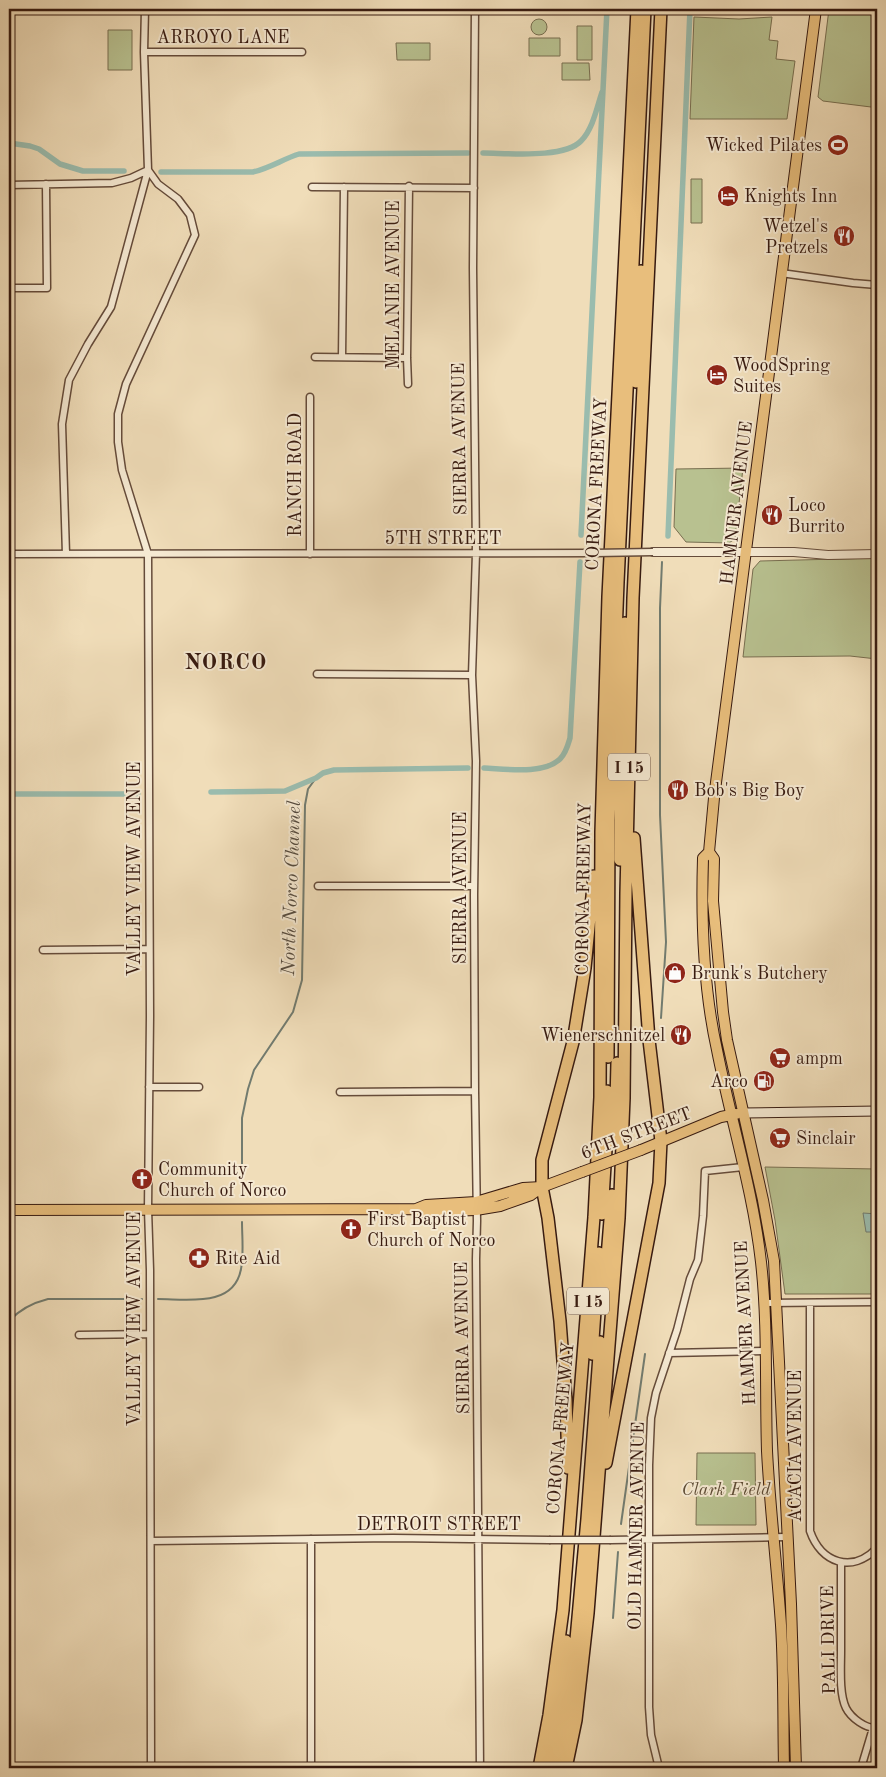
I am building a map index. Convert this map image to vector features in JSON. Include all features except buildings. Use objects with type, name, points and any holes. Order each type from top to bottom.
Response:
[{"type":"highway","name":"CORONA FREEWAY","points":[[539,1768],[549,1715],[563,1610],[594,1216],[599,1117],[601,832],[608,597],[637,9]]},
{"type":"highway","points":[[557,1768],[572,1683],[613,1186],[618,1046],[621,725],[646,9]]},
{"type":"highway","points":[[548,1768],[562,1684],[576,1537],[595,1315],[607,1133],[609,820],[618,582],[652,9]]},
{"type":"highway","name":"I 15","points":[[566,1768],[576,1720],[588,1613],[618,1228],[624,1107],[633,598],[662,9]]},
{"type":"highway","points":[[629,185],[638,238]]},
{"type":"highway","name":"I 15","points":[[638,238],[652,186]]},
{"type":"highway","points":[[595,1524],[659,1183],[661,1141],[648,1031],[635,846],[630,734]]},
{"type":"highway","points":[[570,1522],[566,1400],[560,1322],[548,1218],[542,1188],[542,1160],[573,1042],[585,968],[594,866],[601,832]]},
{"type":"main road","name":"HAMNER AVENUE","points":[[784,1768],[781,1627],[767,1449],[764,1303],[759,1251],[711,1016],[705,968],[702,902],[703,858],[709,852],[714,798],[816,9]]},
{"type":"main road","name":"HAMNER AVENUE","points":[[709,852],[714,859],[713,901],[718,966],[727,1040],[761,1190],[772,1250],[791,1604],[796,1768]]},
{"type":"main road","points":[[711,1016],[717,1018],[721,1036],[727,1040]]},
{"type":"main road","points":[[743,1113],[877,1111]]},
{"type":"main road","name":"6TH STREET","points":[[9,1210],[416,1209],[421,1212],[476,1206],[523,1188],[542,1188],[721,1117],[743,1113]]},
{"type":"street","points":[[66,554],[62,424],[70,380],[88,344],[111,307],[148,170],[144,52],[145,9]]},
{"type":"street","name":"SIERRA AVENUE","points":[[475,9],[473,340],[476,553],[472,675],[476,761],[474,886],[480,1768]]},
{"type":"street","name":"ARROYO LANE","points":[[144,52],[302,52]]},
{"type":"street","points":[[9,185],[112,183],[148,170]]},
{"type":"street","name":"VALLEY VIEW AVENUE","points":[[148,170],[158,184],[178,200],[190,215],[195,235],[126,384],[118,414],[118,442],[122,470],[148,554],[148,1209],[150,1270],[151,1768]]},
{"type":"street","points":[[9,288],[48,288],[46,184]]},
{"type":"street","points":[[312,187],[409,186],[474,188]]},
{"type":"street","name":"MELANIE AVENUE","points":[[408,384],[409,186]]},
{"type":"street","points":[[342,357],[344,187]]},
{"type":"street","points":[[781,273],[877,285]]},
{"type":"street","points":[[315,357],[407,358]]},
{"type":"street","name":"RANCH ROAD","points":[[310,397],[310,554]]},
{"type":"street","name":"5TH STREET","points":[[9,554],[653,552],[877,554]]},
{"type":"street","points":[[317,674],[472,675]]},
{"type":"street","points":[[318,886],[474,886]]},
{"type":"street","points":[[42,950],[149,949]]},
{"type":"street","points":[[149,1088],[199,1087]]},
{"type":"street","points":[[340,1092],[475,1092]]},
{"type":"street","name":"OLD HAMNER AVENUE","points":[[659,1768],[651,1734],[649,1707],[649,1465],[651,1418],[656,1393],[677,1330],[690,1279],[698,1260],[703,1216],[705,1171],[743,1167]]},
{"type":"street","points":[[764,1303],[877,1302]]},
{"type":"street","name":"ACACIA AVENUE","points":[[810,1303],[810,1531],[814,1544],[825,1555],[841,1562]]},
{"type":"street","points":[[79,1335],[150,1334]]},
{"type":"street","points":[[669,1352],[765,1351]]},
{"type":"street","name":"DETROIT STREET","points":[[151,1541],[311,1539],[650,1540],[786,1536]]},
{"type":"street","points":[[311,1539],[311,1768]]},
{"type":"street","points":[[841,1562],[857,1562],[877,1548]]},
{"type":"street","name":"PALI DRIVE","points":[[841,1562],[841,1669],[844,1702],[847,1710],[857,1721],[875,1728]]},
{"type":"street","points":[[861,1768],[875,1728]]},
{"type":"green space","points":[[9,9],[13,9],[13,64],[9,64]]},
{"type":"green space","points":[[829,9],[877,9],[877,110],[871,107],[823,101],[818,97]]},
{"type":"green space","points":[[694,17],[739,19],[772,17],[769,40],[778,41],[776,59],[795,61],[787,119],[690,119]]},
{"type":"green space","points":[[539,19],[547,27],[539,35],[531,27]]},
{"type":"green space","points":[[577,26],[592,26],[592,60],[577,60]]},
{"type":"green space","points":[[108,30],[132,30],[132,70],[108,70]]},
{"type":"green space","points":[[529,38],[560,38],[560,56],[529,56]]},
{"type":"green space","points":[[396,43],[430,43],[430,60],[397,60]]},
{"type":"green space","points":[[562,63],[589,63],[590,80],[562,80]]},
{"type":"green space","points":[[691,179],[702,179],[702,223],[691,223]]},
{"type":"green space","points":[[743,468],[735,539],[729,543],[686,542],[674,527],[676,469]]},
{"type":"green space","points":[[877,558],[877,659],[850,656],[743,657],[753,569],[760,561]]},
{"type":"green space","points":[[765,1167],[877,1169],[877,1294],[785,1294],[775,1220]]},
{"type":"green space","name":"Clark Field","points":[[697,1453],[755,1453],[756,1525],[696,1525]]},
{"type":"shaded area","points":[[863,1213],[877,1214],[874,1232],[866,1232]]},
{"type":"waterway","points":[[581,535],[607,9]]},
{"type":"waterway","points":[[668,536],[690,9]]},
{"type":"waterway","points":[[483,153],[535,154],[549,153],[573,147],[581,141],[589,130],[602,92]]},
{"type":"waterway","points":[[9,143],[39,149],[60,164],[83,171],[124,171]]},
{"type":"waterway","points":[[161,172],[253,172],[299,154],[468,153]]},
{"type":"waterway","points":[[484,768],[534,769],[553,764],[565,752],[570,738],[580,562]]},
{"type":"waterway","points":[[661,1018],[666,942],[660,815],[660,608],[662,562]]},
{"type":"waterway","points":[[211,792],[285,791],[316,778],[323,773],[334,770],[468,768]]},
{"type":"waterway","name":"North Norco Channel","points":[[242,1197],[242,1118],[248,1089],[254,1070],[293,1012],[302,980],[305,805],[308,789],[316,778]]},
{"type":"waterway","points":[[9,794],[138,794]]},
{"type":"waterway","name":"North Norco Channel","points":[[158,1299],[208,1299],[219,1296],[229,1290],[237,1281],[241,1269],[243,1251],[242,1222]]},
{"type":"waterway","name":"North Norco Channel","points":[[9,1321],[27,1307],[48,1299],[142,1299]]},
{"type":"waterway","points":[[621,1524],[645,1354]]},
{"type":"waterway","points":[[613,1618],[618,1552]]},
{"type":"place","name":"Wicked Pilates","points":[[838,145]]},
{"type":"place","name":"Knights Inn","points":[[728,196]]},
{"type":"place","name":"Wetzel's Pretzels","points":[[844,236]]},
{"type":"place","name":"WoodSpring Suites","points":[[717,375]]},
{"type":"place","name":"Loco Burrito","points":[[772,515]]},
{"type":"place","name":"Bob's Big Boy","points":[[678,790]]},
{"type":"place","name":"Brunk's Butchery","points":[[675,973]]},
{"type":"place","name":"Wienerschnitzel","points":[[681,1035]]},
{"type":"place","name":"ampm","points":[[780,1058]]},
{"type":"place","name":"Arco","points":[[764,1081]]},
{"type":"place","name":"Sinclair","points":[[780,1138]]},
{"type":"place","name":"Community Church of Norco","points":[[142,1179]]},
{"type":"place","name":"First Baptist Church of Norco","points":[[351,1229]]},
{"type":"place","name":"Rite Aid","points":[[199,1258]]},
{"type":"district","name":"NORCO","points":[[226,661]]}]
